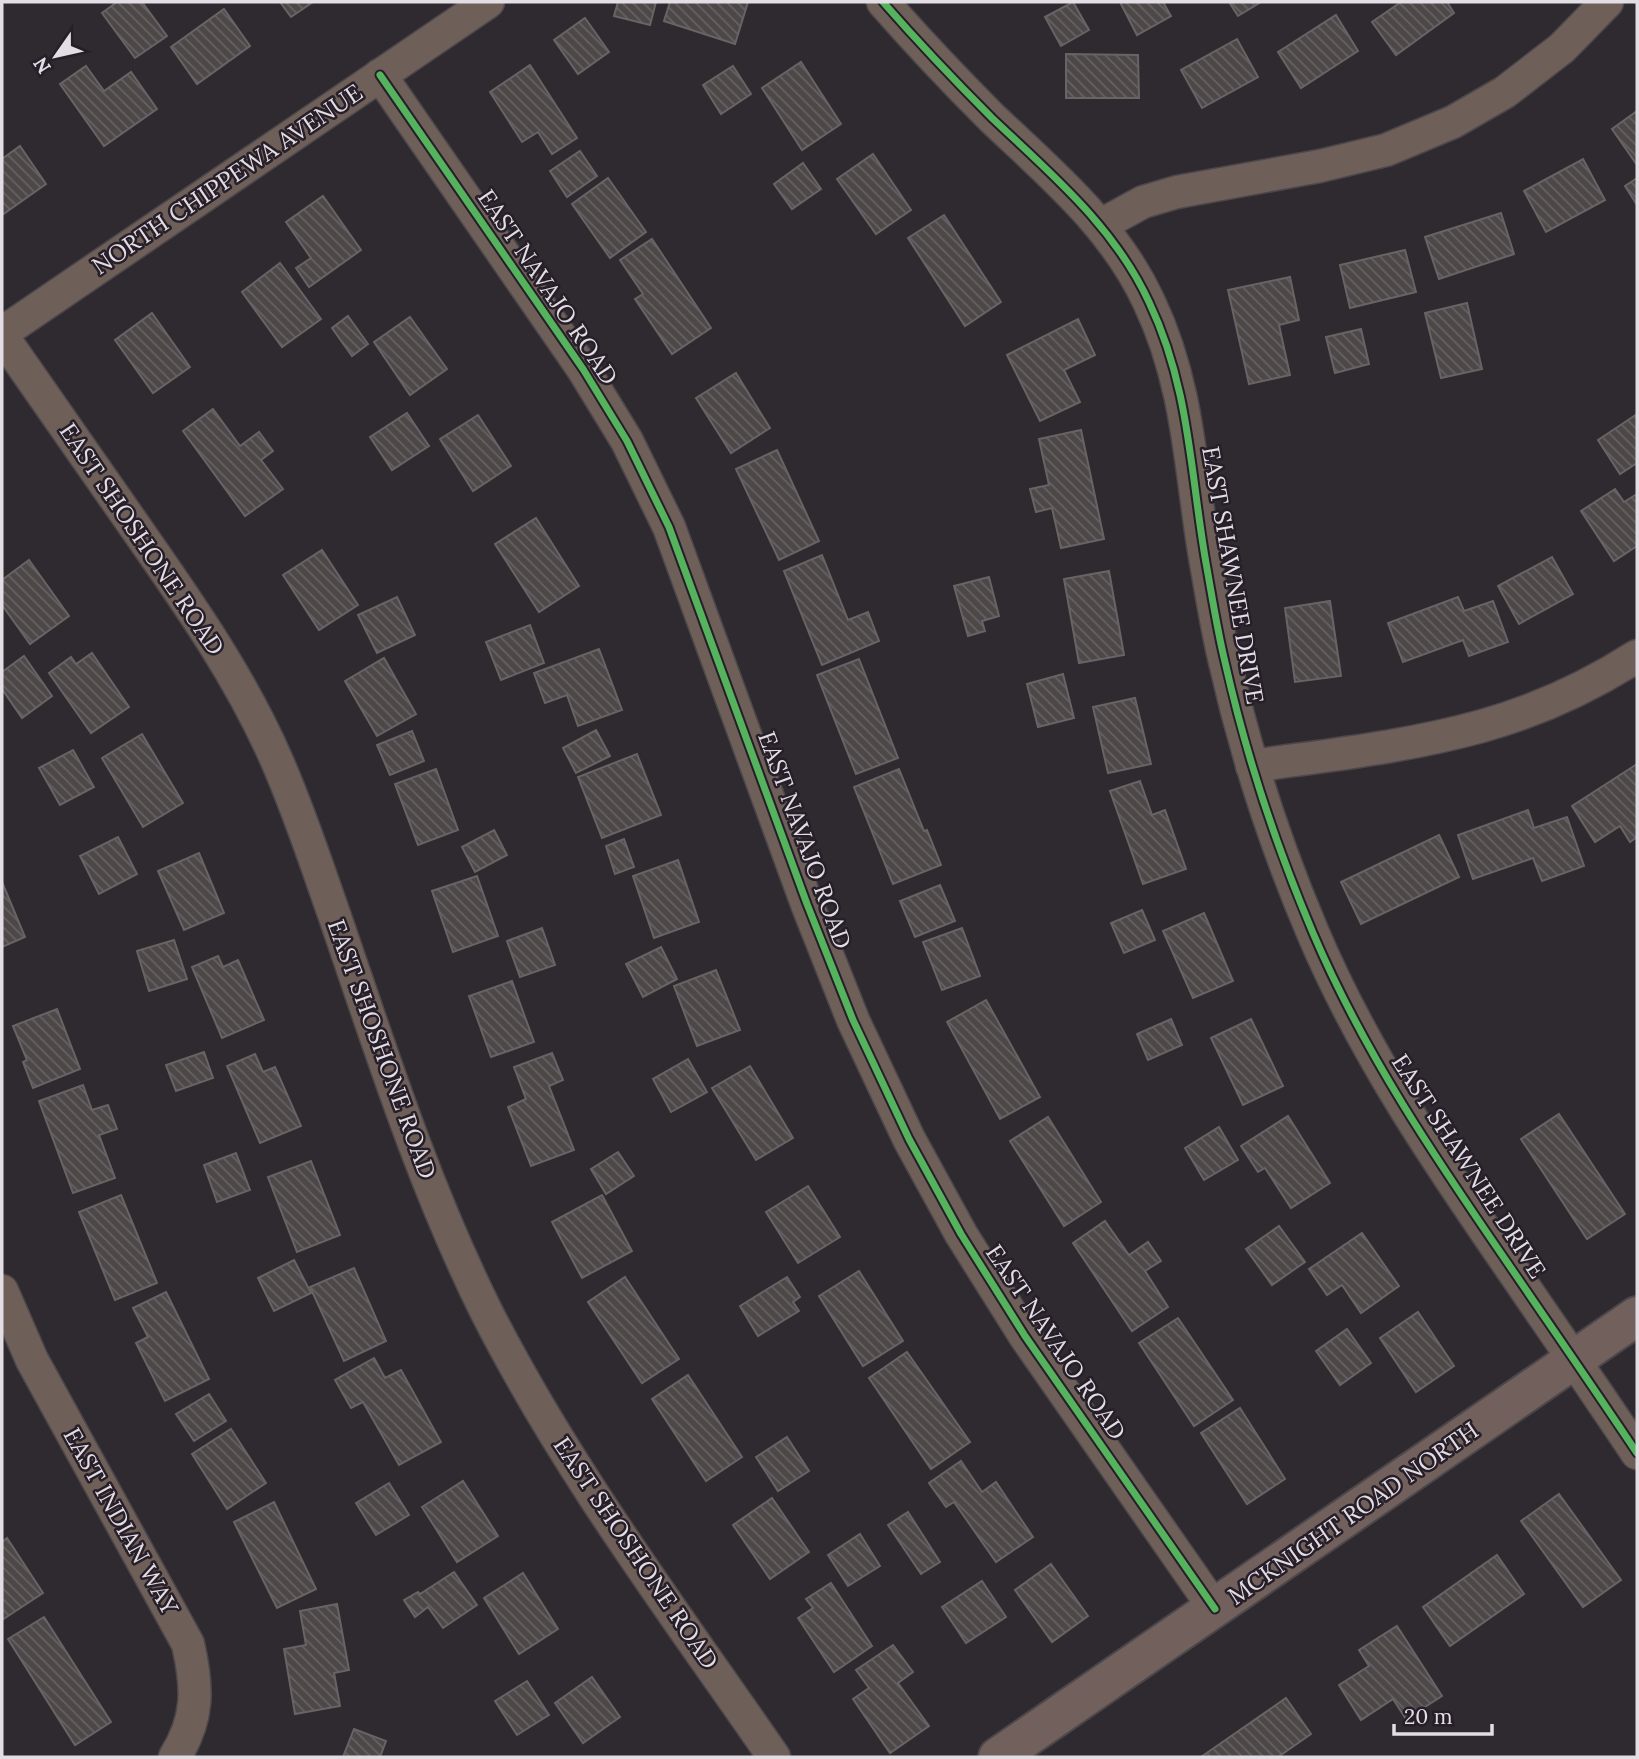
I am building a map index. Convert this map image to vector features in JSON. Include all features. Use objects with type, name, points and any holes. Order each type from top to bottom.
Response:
[{"type":"street","name":"NORTH CHIPPEWA AVENUE","points":[[2,335],[488,2]]},
{"type":"street","name":"EAST SHAWNEE DRIVE","points":[[883,2],[947,73],[1063,183],[1101,225],[1148,299],[1171,354],[1183,401],[1205,555],[1224,661],[1270,823],[1314,935],[1372,1054],[1427,1147],[1637,1453]]},
{"type":"street","points":[[1101,225],[1143,202],[1177,192],[1320,166],[1386,150],[1453,122],[1505,92],[1562,48],[1607,2]]},
{"type":"street","name":"EAST NAVAJO ROAD","points":[[380,75],[583,369],[627,441],[669,527],[807,904],[853,1020],[909,1139],[961,1234],[1025,1336],[1215,1609]]},
{"type":"street","name":"EAST SHOSHONE ROAD","points":[[2,335],[196,614],[240,685],[277,761],[308,839],[407,1124],[445,1222],[486,1310],[537,1405],[594,1497],[775,1757]]},
{"type":"street","points":[[1252,766],[1391,746],[1484,726],[1552,701],[1637,656]]},
{"type":"street","name":"EAST INDIAN WAY","points":[[2,1291],[32,1360],[188,1644],[196,1679],[196,1703],[187,1738],[176,1757]]},
{"type":"street","name":"MCKNIGHT ROAD NORTH","points":[[998,1757],[1637,1316]]},
{"type":"building","points":[[117,2],[142,2],[167,36],[135,58],[102,13]]},
{"type":"building","points":[[280,2],[313,2],[291,17]]},
{"type":"building","points":[[618,2],[656,2],[650,25],[614,16]]},
{"type":"building","points":[[670,2],[748,2],[735,44],[664,21]]},
{"type":"building","points":[[1073,2],[1089,30],[1061,46],[1045,17]]},
{"type":"building","points":[[1120,2],[1163,2],[1171,16],[1137,35]]},
{"type":"building","points":[[1229,2],[1261,2],[1238,16]]},
{"type":"building","points":[[1401,2],[1447,2],[1454,13],[1396,55],[1372,22]]},
{"type":"building","points":[[224,9],[250,46],[197,84],[171,47]]},
{"type":"building","points":[[1336,15],[1358,51],[1301,88],[1278,52]]},
{"type":"building","points":[[585,18],[609,52],[578,74],[554,40]]},
{"type":"building","points":[[1237,39],[1258,77],[1202,108],[1181,70]]},
{"type":"building","points":[[1066,54],[1138,55],[1139,98],[1066,98]]},
{"type":"building","points":[[801,62],[841,124],[802,150],[762,88]]},
{"type":"building","points":[[530,65],[577,138],[552,154],[538,132],[522,142],[490,92]]},
{"type":"building","points":[[86,66],[104,91],[131,72],[157,109],[104,146],[60,84]]},
{"type":"building","points":[[733,66],[751,94],[721,114],[703,85]]},
{"type":"building","points":[[1637,111],[1637,165],[1612,129]]},
{"type":"building","points":[[20,146],[46,184],[2,215],[2,159]]},
{"type":"building","points":[[580,151],[597,176],[567,197],[550,171]]},
{"type":"building","points":[[873,154],[911,210],[876,234],[837,179]]},
{"type":"building","points":[[1583,159],[1605,200],[1546,232],[1524,191]]},
{"type":"building","points":[[803,163],[821,189],[792,209],[774,184]]},
{"type":"building","points":[[608,178],[646,232],[610,258],[572,204]]},
{"type":"building","points":[[1637,178],[1637,205],[1625,186]]},
{"type":"building","points":[[323,196],[361,250],[309,287],[296,268],[311,258],[286,222]]},
{"type":"building","points":[[1501,213],[1514,254],[1439,279],[1425,237]]},
{"type":"building","points":[[944,215],[1001,302],[965,326],[908,238]]},
{"type":"building","points":[[652,239],[711,328],[672,354],[635,299],[643,294],[620,260]]},
{"type":"building","points":[[1405,250],[1416,292],[1350,308],[1340,265]]},
{"type":"building","points":[[280,263],[321,319],[282,347],[242,292]]},
{"type":"building","points":[[1290,277],[1299,320],[1279,325],[1290,375],[1249,384],[1228,290]]},
{"type":"building","points":[[1467,303],[1482,369],[1441,378],[1425,313]]},
{"type":"building","points":[[152,313],[190,367],[153,393],[115,340]]},
{"type":"building","points":[[348,316],[368,344],[352,356],[332,328]]},
{"type":"building","points":[[410,317],[447,369],[410,395],[374,342]]},
{"type":"building","points":[[1078,319],[1095,355],[1064,370],[1080,402],[1040,421],[1007,355]]},
{"type":"building","points":[[1361,329],[1369,364],[1335,373],[1326,337]]},
{"type":"building","points":[[736,373],[770,428],[731,453],[696,398]]},
{"type":"building","points":[[213,409],[240,446],[259,432],[273,451],[261,460],[283,489],[245,516],[183,431]]},
{"type":"building","points":[[407,413],[429,446],[392,470],[370,437]]},
{"type":"building","points":[[1637,414],[1637,463],[1620,474],[1598,440]]},
{"type":"building","points":[[478,415],[511,466],[473,491],[440,439]]},
{"type":"building","points":[[1081,430],[1104,539],[1061,548],[1052,508],[1036,512],[1030,489],[1049,485],[1039,439]]},
{"type":"building","points":[[777,450],[819,541],[779,560],[736,469]]},
{"type":"building","points":[[1615,489],[1624,502],[1637,494],[1637,546],[1614,561],[1581,511]]},
{"type":"building","points":[[536,518],[579,586],[539,612],[495,544]]},
{"type":"building","points":[[322,550],[358,605],[319,630],[283,575]]},
{"type":"building","points":[[822,555],[848,620],[868,612],[879,641],[822,665],[784,571]]},
{"type":"building","points":[[1552,557],[1573,594],[1519,624],[1498,586]]},
{"type":"building","points":[[29,560],[69,616],[30,644],[2,605],[2,580]]},
{"type":"building","points":[[1109,571],[1124,655],[1079,663],[1064,579]]},
{"type":"building","points":[[989,577],[999,616],[982,621],[985,631],[968,636],[954,586]]},
{"type":"building","points":[[397,597],[415,635],[377,653],[358,615]]},
{"type":"building","points":[[1458,597],[1464,611],[1493,601],[1508,642],[1469,656],[1463,640],[1403,662],[1388,623]]},
{"type":"building","points":[[1330,601],[1341,676],[1295,682],[1285,608]]},
{"type":"building","points":[[530,625],[544,663],[501,680],[486,642]]},
{"type":"building","points":[[599,649],[622,710],[578,726],[567,695],[545,703],[534,673]]},
{"type":"building","points":[[92,653],[129,707],[91,733],[49,673],[71,657],[76,664]]},
{"type":"building","points":[[24,656],[52,696],[22,718],[2,689],[2,672]]},
{"type":"building","points":[[384,658],[416,714],[377,736],[345,681]]},
{"type":"building","points":[[859,659],[898,758],[856,774],[817,675]]},
{"type":"building","points":[[1063,674],[1074,718],[1038,727],[1027,684]]},
{"type":"building","points":[[1135,698],[1151,764],[1108,773],[1093,707]]},
{"type":"building","points":[[596,730],[610,756],[576,773],[563,748]]},
{"type":"building","points":[[412,731],[424,761],[390,775],[377,745]]},
{"type":"building","points":[[142,734],[183,803],[143,827],[102,758]]},
{"type":"building","points":[[73,750],[94,787],[60,805],[39,768]]},
{"type":"building","points":[[637,754],[661,815],[602,838],[578,777]]},
{"type":"building","points":[[1637,764],[1637,837],[1630,842],[1620,826],[1595,842],[1572,806]]},
{"type":"building","points":[[436,769],[458,830],[418,845],[395,784]]},
{"type":"building","points":[[899,769],[941,865],[893,884],[854,787]]},
{"type":"building","points":[[1140,781],[1152,815],[1165,810],[1186,869],[1143,884],[1110,791]]},
{"type":"building","points":[[1528,810],[1534,828],[1567,817],[1584,866],[1542,881],[1533,858],[1473,879],[1458,835]]},
{"type":"building","points":[[494,830],[507,855],[475,872],[462,847]]},
{"type":"building","points":[[1439,835],[1459,877],[1361,924],[1341,882]]},
{"type":"building","points":[[118,837],[137,874],[99,894],[80,856]]},
{"type":"building","points":[[624,839],[634,867],[615,874],[606,846]]},
{"type":"building","points":[[199,853],[224,913],[184,930],[158,871]]},
{"type":"building","points":[[678,860],[699,922],[654,938],[633,876]]},
{"type":"building","points":[[477,876],[498,936],[453,952],[432,891]]},
{"type":"building","points":[[2,882],[25,937],[2,947]]},
{"type":"building","points":[[940,885],[955,921],[915,937],[900,901]]},
{"type":"building","points":[[1142,910],[1155,940],[1124,953],[1111,923]]},
{"type":"building","points":[[1204,913],[1233,981],[1193,998],[1163,931]]},
{"type":"building","points":[[542,928],[555,965],[520,977],[507,941]]},
{"type":"building","points":[[962,928],[980,976],[942,990],[923,942]]},
{"type":"building","points":[[174,940],[187,979],[149,991],[137,951]]},
{"type":"building","points":[[661,947],[677,979],[643,997],[626,964]]},
{"type":"building","points":[[218,956],[223,967],[238,960],[264,1020],[222,1038],[192,967]]},
{"type":"building","points":[[716,970],[740,1030],[697,1046],[674,986]]},
{"type":"building","points":[[512,981],[534,1042],[491,1057],[469,996]]},
{"type":"building","points":[[986,1000],[1040,1097],[1000,1119],[947,1022]]},
{"type":"building","points":[[57,1009],[80,1069],[33,1088],[23,1062],[27,1060],[13,1026]]},
{"type":"building","points":[[1171,1019],[1182,1045],[1148,1060],[1137,1034]]},
{"type":"building","points":[[1251,1019],[1283,1086],[1243,1105],[1211,1038]]},
{"type":"building","points":[[204,1052],[213,1078],[176,1091],[166,1065]]},
{"type":"building","points":[[552,1053],[563,1080],[549,1086],[574,1150],[531,1166],[508,1107],[526,1099],[514,1067]]},
{"type":"building","points":[[255,1054],[263,1072],[275,1067],[301,1126],[260,1143],[227,1066]]},
{"type":"building","points":[[688,1059],[707,1092],[671,1112],[653,1079]]},
{"type":"building","points":[[750,1066],[793,1138],[756,1160],[712,1088]]},
{"type":"building","points":[[83,1085],[92,1110],[108,1105],[117,1129],[99,1135],[115,1178],[73,1193],[39,1101]]},
{"type":"building","points":[[1559,1114],[1625,1214],[1587,1239],[1521,1139]]},
{"type":"building","points":[[1288,1116],[1330,1183],[1291,1208],[1265,1168],[1258,1172],[1241,1146]]},
{"type":"building","points":[[1048,1117],[1101,1202],[1064,1226],[1010,1141]]},
{"type":"building","points":[[1219,1127],[1238,1160],[1204,1180],[1185,1148]]},
{"type":"building","points":[[618,1152],[634,1176],[606,1194],[591,1169]]},
{"type":"building","points":[[236,1153],[250,1190],[217,1202],[204,1165]]},
{"type":"building","points":[[311,1161],[340,1235],[297,1252],[268,1177]]},
{"type":"building","points":[[808,1186],[840,1237],[798,1263],[766,1212]]},
{"type":"building","points":[[121,1195],[157,1283],[115,1300],[79,1212]]},
{"type":"building","points":[[602,1195],[632,1251],[582,1278],[552,1222]]},
{"type":"building","points":[[1105,1221],[1129,1255],[1148,1242],[1161,1261],[1145,1271],[1168,1307],[1132,1331],[1073,1243]]},
{"type":"building","points":[[1279,1226],[1305,1262],[1272,1285],[1246,1249]]},
{"type":"building","points":[[1362,1233],[1399,1286],[1361,1313],[1342,1285],[1327,1295],[1309,1269]]},
{"type":"building","points":[[294,1260],[311,1293],[274,1311],[258,1278]]},
{"type":"building","points":[[354,1268],[386,1341],[344,1361],[310,1287]]},
{"type":"building","points":[[859,1271],[903,1341],[863,1366],[819,1296]]},
{"type":"building","points":[[625,1277],[679,1359],[642,1383],[588,1302]]},
{"type":"building","points":[[787,1277],[800,1297],[793,1302],[799,1311],[758,1336],[740,1306]]},
{"type":"building","points":[[166,1292],[209,1379],[165,1401],[136,1343],[148,1337],[133,1308]]},
{"type":"building","points":[[1418,1312],[1454,1366],[1416,1392],[1380,1338]]},
{"type":"building","points":[[1178,1318],[1233,1400],[1194,1426],[1139,1343]]},
{"type":"building","points":[[1347,1329],[1371,1363],[1340,1385],[1316,1351]]},
{"type":"building","points":[[907,1352],[970,1442],[931,1469],[869,1378]]},
{"type":"building","points":[[374,1358],[385,1378],[401,1370],[441,1442],[399,1465],[363,1402],[351,1408],[335,1380]]},
{"type":"building","points":[[688,1375],[742,1457],[706,1481],[652,1399]]},
{"type":"building","points":[[209,1394],[226,1421],[194,1441],[176,1414]]},
{"type":"building","points":[[1240,1408],[1285,1479],[1247,1504],[1201,1433]]},
{"type":"building","points":[[231,1429],[266,1483],[227,1509],[192,1454]]},
{"type":"building","points":[[787,1437],[809,1471],[778,1491],[756,1457]]},
{"type":"building","points":[[961,1461],[982,1492],[996,1482],[1033,1537],[996,1562],[954,1502],[946,1507],[929,1483]]},
{"type":"building","points":[[463,1481],[498,1536],[457,1562],[422,1507]]},
{"type":"building","points":[[389,1483],[409,1515],[376,1535],[356,1503]]},
{"type":"building","points":[[1559,1494],[1621,1580],[1583,1607],[1521,1521]]},
{"type":"building","points":[[772,1498],[809,1552],[770,1579],[733,1525]]},
{"type":"building","points":[[274,1502],[316,1589],[277,1608],[234,1522]]},
{"type":"building","points":[[908,1512],[940,1562],[921,1574],[888,1525]]},
{"type":"building","points":[[860,1534],[880,1566],[848,1586],[828,1555]]},
{"type":"building","points":[[7,1538],[43,1593],[2,1620],[2,1542]]},
{"type":"building","points":[[1497,1555],[1524,1594],[1450,1646],[1423,1607]]},
{"type":"building","points":[[1051,1564],[1088,1616],[1052,1642],[1015,1590]]},
{"type":"building","points":[[454,1572],[477,1605],[443,1628],[428,1607],[415,1617],[404,1600],[418,1592],[420,1594]]},
{"type":"building","points":[[523,1573],[558,1629],[519,1654],[484,1598]]},
{"type":"building","points":[[982,1581],[1006,1617],[966,1643],[942,1607]]},
{"type":"building","points":[[831,1583],[872,1646],[834,1672],[798,1618],[813,1608],[806,1599]]},
{"type":"building","points":[[337,1604],[349,1670],[334,1673],[340,1706],[295,1714],[284,1649],[306,1645],[300,1611]]},
{"type":"building","points":[[44,1617],[111,1722],[75,1745],[8,1639]]},
{"type":"building","points":[[1397,1626],[1442,1696],[1406,1719],[1393,1699],[1361,1720],[1339,1685],[1369,1666],[1359,1650]]},
{"type":"building","points":[[893,1645],[913,1672],[898,1683],[929,1726],[890,1753],[853,1699],[869,1688],[856,1670]]},
{"type":"building","points":[[592,1677],[620,1717],[583,1743],[555,1703]]},
{"type":"building","points":[[527,1681],[549,1715],[517,1735],[495,1701]]},
{"type":"building","points":[[1286,1698],[1311,1734],[1278,1757],[1201,1757]]},
{"type":"building","points":[[354,1729],[386,1741],[380,1757],[343,1757]]},
{"type":"cycle path","points":[[883,2],[978,104],[1079,202],[1100,225],[1135,275],[1163,334],[1181,398],[1206,563],[1242,731],[1263,800],[1313,933],[1355,1021],[1403,1104],[1637,1453]]},
{"type":"cycle path","points":[[380,75],[583,369],[627,441],[669,527],[807,904],[853,1020],[909,1139],[961,1234],[1025,1336],[1215,1609]]}]
